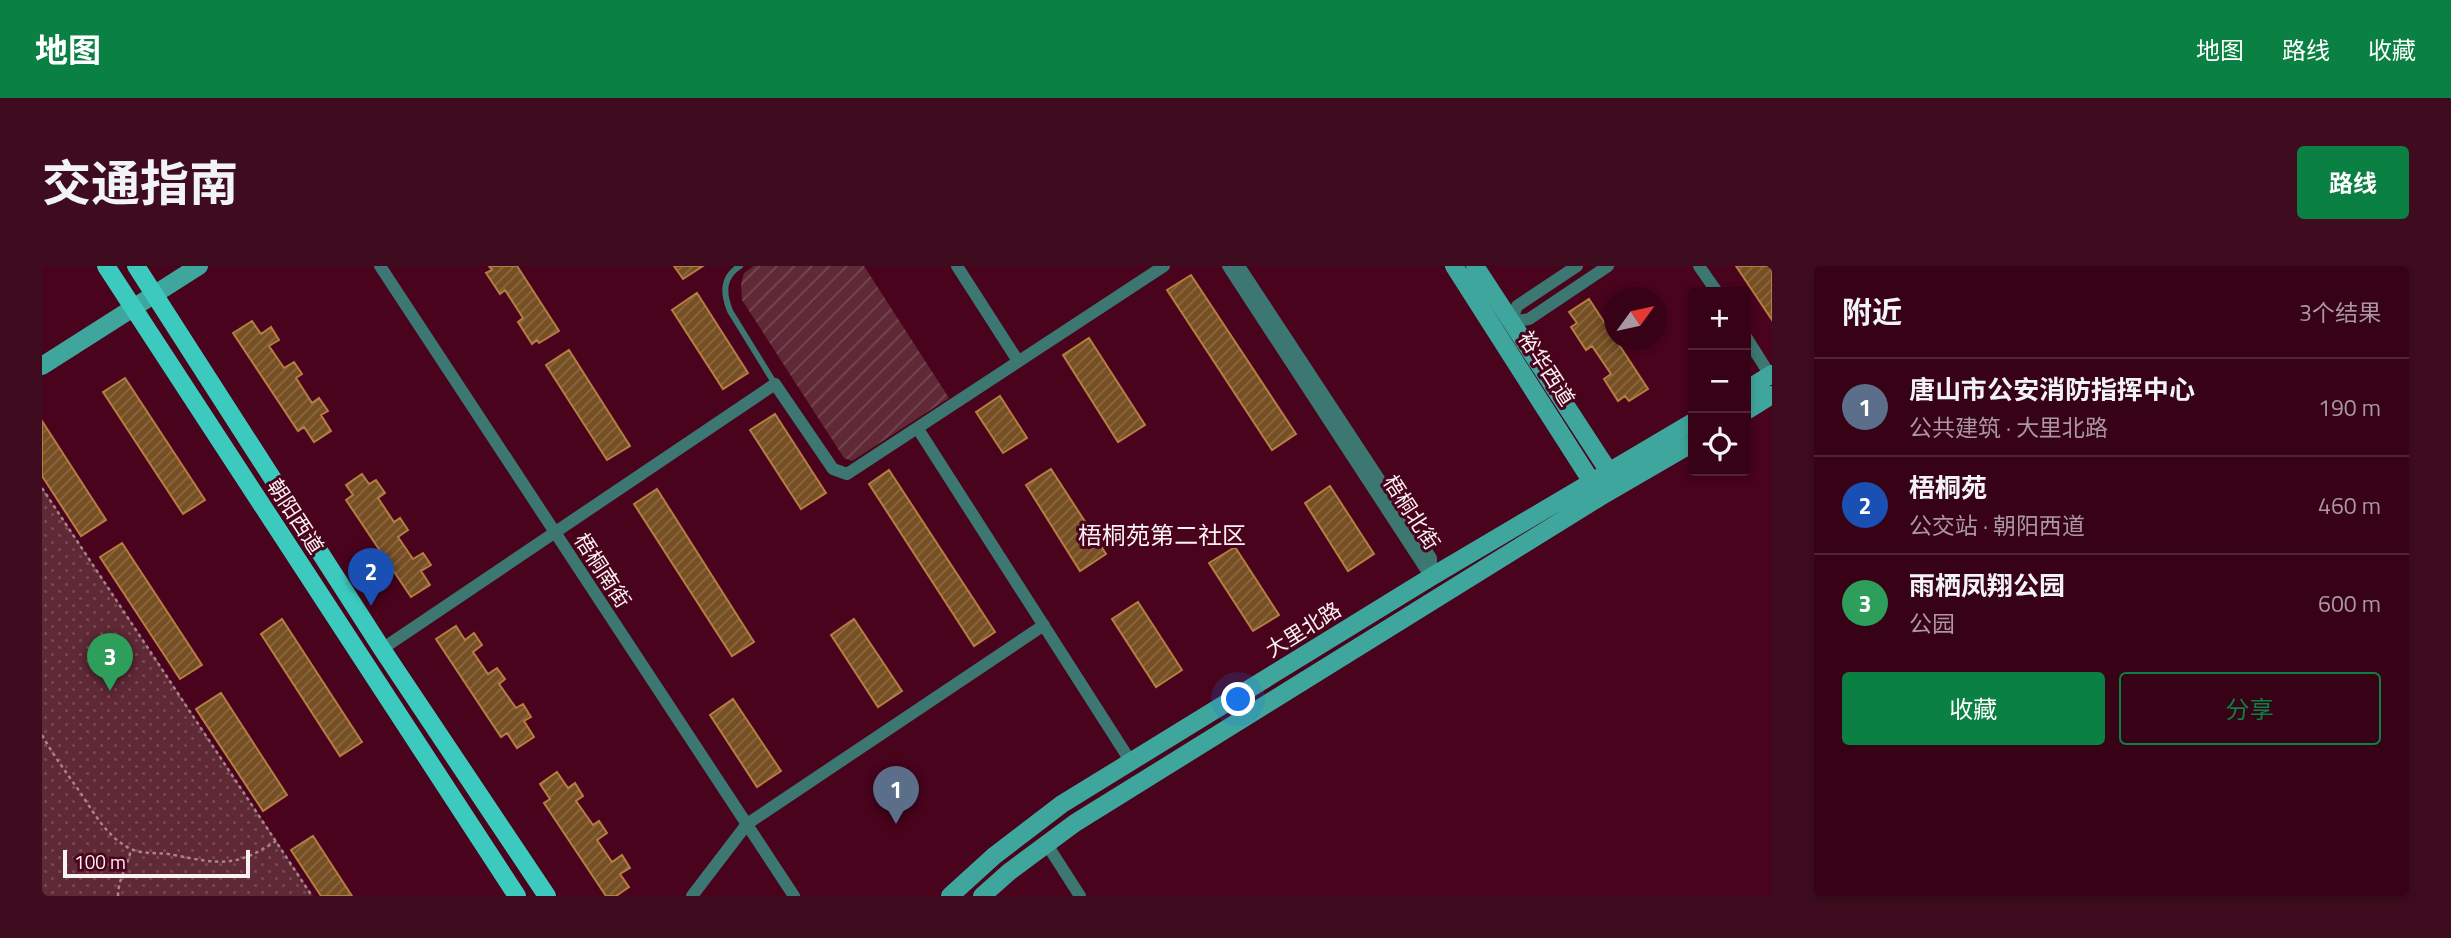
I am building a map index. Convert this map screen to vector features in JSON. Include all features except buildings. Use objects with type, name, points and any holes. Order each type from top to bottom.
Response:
[{"type":"main road","name":"朝阳西道","points":[[106,266],[517,896]]},
{"type":"main road","name":"朝阳西道","points":[[136,266],[382,649],[547,896]]},
{"type":"main road","points":[[42,366],[199,266]]},
{"type":"main road","name":"裕华西道","points":[[1454,266],[1592,480],[1600,497]]},
{"type":"main road","name":"裕华西道","points":[[1475,266],[1614,480]]},
{"type":"main road","points":[[1751,387],[1771,374]]},
{"type":"main road","points":[[1751,408],[1772,395]]},
{"type":"main road","name":"大里北路","points":[[982,896],[1046,843],[1600,497],[1614,480],[1688,426]]},
{"type":"main road","name":"大里北路","points":[[950,896],[994,856],[1062,804],[1431,577],[1592,480],[1614,480],[1688,445]]},
{"type":"main road","points":[[363,661],[382,649]]},
{"type":"street","name":"梧桐南街","points":[[373,266],[744,827],[785,896]]},
{"type":"street","name":"梧桐南街","points":[[380,266],[552,534]]},
{"type":"street","points":[[957,266],[1018,361]]},
{"type":"street","points":[[382,649],[775,384],[833,469],[847,474],[1164,266]]},
{"type":"street","name":"梧桐北街","points":[[1228,266],[1431,577]]},
{"type":"street","name":"梧桐北街","points":[[1239,266],[1432,558],[1431,577]]},
{"type":"street","points":[[1511,322],[1517,306],[1577,266]]},
{"type":"street","points":[[1511,322],[1529,318],[1608,266]]},
{"type":"street","points":[[1699,266],[1714,287]]},
{"type":"street","points":[[1751,344],[1771,374]]},
{"type":"street","points":[[918,429],[1131,762]]},
{"type":"street","points":[[692,896],[744,827],[1044,625]]},
{"type":"street","name":"梧桐南街","points":[[744,827],[794,896]]},
{"type":"street","points":[[1046,843],[1080,896]]},
{"type":"lane","points":[[740,266],[729,269],[725,297],[730,310],[775,384]]},
{"type":"path","points":[[42,488],[312,896]]},
{"type":"path","points":[[42,736],[100,824],[131,849],[197,861],[228,863],[253,856],[276,841]]},
{"type":"path","points":[[118,896],[118,885],[129,863],[131,849]]},
{"type":"shaded area","points":[[754,266],[864,266],[949,398],[852,461],[844,458],[742,300],[741,284],[744,273]]},
{"type":"shaded area","points":[[42,487],[313,896],[42,896]]},
{"type":"place","name":"梧桐苑","points":[[371,606]]},
{"type":"place","name":"雨栖凤翔公园","points":[[110,691]]},
{"type":"place","name":"唐山市公安消防指挥中心","points":[[896,824]]},
{"type":"district","name":"梧桐苑第二社区","points":[[1162,535]]}]
